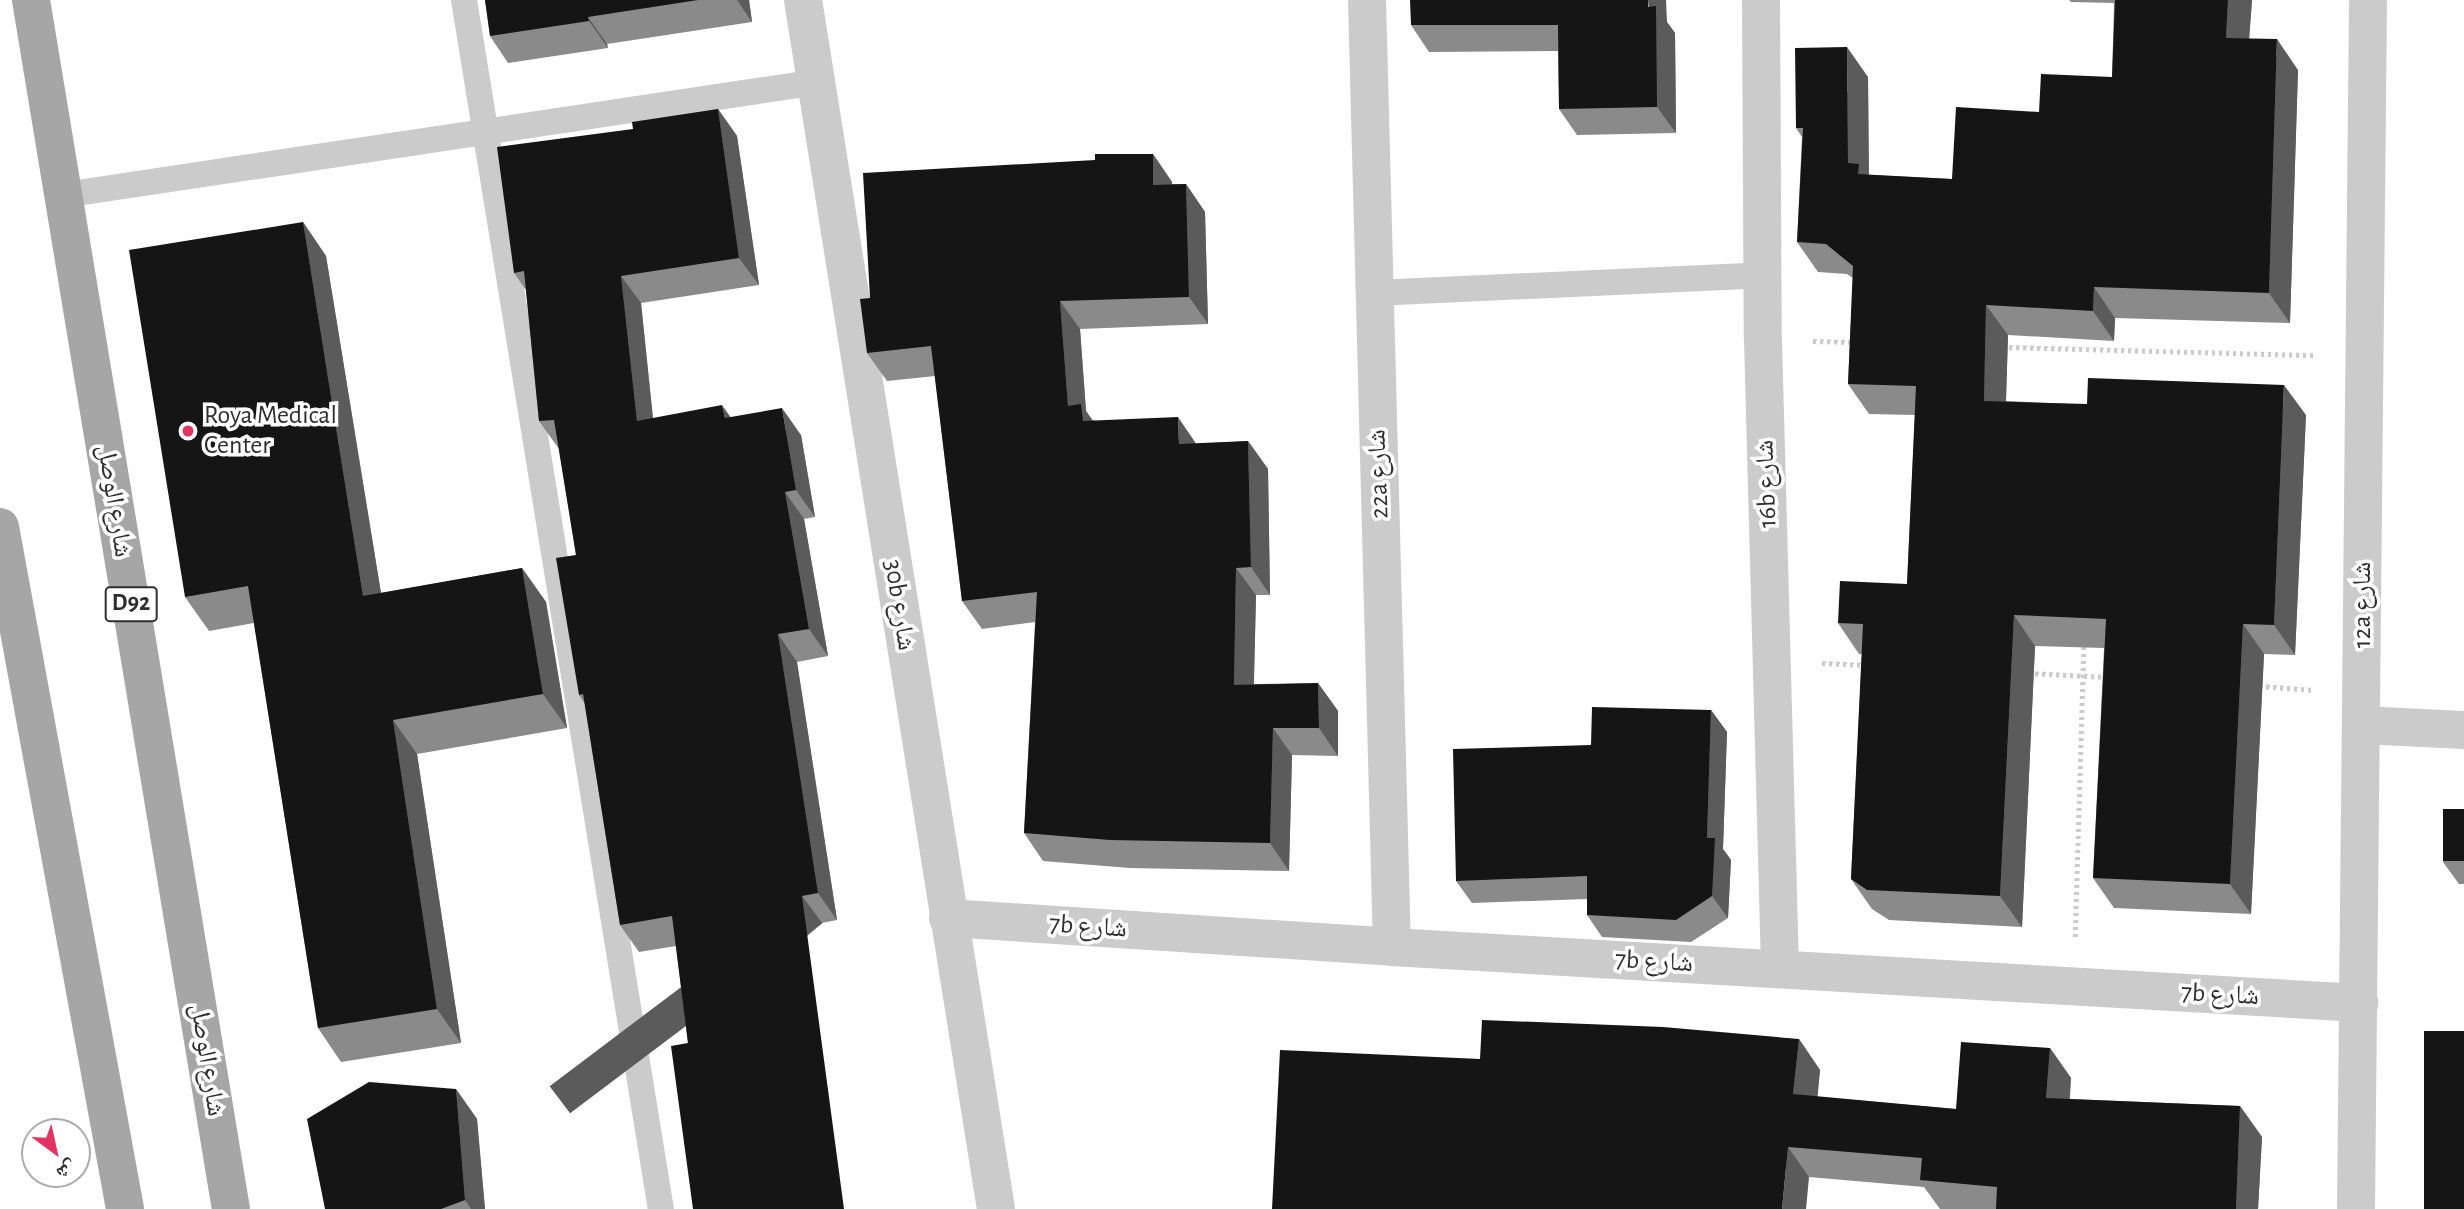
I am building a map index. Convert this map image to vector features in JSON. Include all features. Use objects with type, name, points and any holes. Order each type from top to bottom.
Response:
[{"type":"main road","name":"شارع الوصل","points":[[31,0],[231,1209]]},
{"type":"main road","points":[[0,527],[125,1208]]},
{"type":"street","name":"30b شارع","points":[[803,0],[996,1209]]},
{"type":"street","name":"22a شارع","points":[[1367,0],[1392,947]]},
{"type":"street","name":"16b شارع","points":[[1760,0],[1763,340],[1780,969]]},
{"type":"street","name":"12a شارع","points":[[2356,1209],[2368,0]]},
{"type":"street","points":[[2362,709],[2464,730]]},
{"type":"street","name":"7b شارع","points":[[948,918],[1392,947],[2359,1003]]},
{"type":"lane","points":[[464,0],[661,1209]]},
{"type":"lane","points":[[64,195],[817,82]]},
{"type":"lane","points":[[1374,292],[1763,275]]},
{"type":"path","points":[[1763,340],[1861,343]]},
{"type":"path","points":[[2001,346],[2365,357]]},
{"type":"path","points":[[2074,987],[2084,635]]},
{"type":"path","points":[[1772,661],[1880,666]]},
{"type":"path","points":[[2015,672],[2109,677]]},
{"type":"path","points":[[2256,686],[2362,709]]},
{"type":"building","points":[[485,0],[698,0],[588,17],[589,21],[490,36]]},
{"type":"building","points":[[1410,0],[1648,0],[1648,7],[1656,6],[1657,107],[1559,109],[1558,25],[1411,25]]},
{"type":"building","points":[[2115,0],[2228,0],[2226,38],[2277,39],[2269,293],[2094,287],[2093,311],[1986,305],[1984,401],[2087,404],[2088,378],[2284,385],[2274,625],[2243,624],[2230,884],[2093,878],[2106,619],[2014,615],[2000,896],[1867,890],[1851,879],[1863,624],[1838,623],[1840,581],[1907,584],[1916,386],[1848,384],[1853,266],[1826,244],[1797,242],[1803,128],[1796,128],[1795,48],[1847,47],[1848,163],[1859,164],[1858,174],[1952,179],[1956,107],[2039,112],[2041,74],[2112,77]]},
{"type":"building","points":[[718,109],[739,258],[621,276],[637,421],[722,405],[725,418],[782,408],[796,490],[785,492],[809,629],[778,634],[818,893],[802,896],[844,1209],[693,1209],[671,1046],[688,1043],[672,916],[620,925],[583,694],[579,695],[556,558],[576,555],[554,420],[539,421],[524,271],[514,273],[497,147],[633,129],[632,122]]},
{"type":"building","points":[[1095,154],[1153,154],[1153,185],[1186,184],[1189,297],[1060,301],[1068,406],[1081,404],[1083,421],[1178,417],[1179,444],[1248,441],[1251,567],[1236,568],[1234,685],[1318,683],[1319,728],[1273,728],[1270,843],[1110,840],[1024,833],[1037,592],[962,601],[931,346],[867,353],[860,299],[870,298],[863,173],[1095,160]]},
{"type":"building","points":[[303,222],[363,596],[522,568],[543,694],[393,720],[437,1009],[318,1028],[248,586],[185,597],[129,250]]},
{"type":"building","points":[[1592,707],[1711,710],[1707,838],[1715,838],[1712,896],[1676,920],[1587,915],[1587,876],[1456,881],[1453,749],[1591,745]]},
{"type":"building","points":[[2443,809],[2464,809],[2464,861],[2443,861]]},
{"type":"building","points":[[1482,1020],[1663,1027],[1799,1039],[1793,1094],[1956,1109],[1961,1042],[2050,1048],[2046,1098],[2240,1106],[2236,1209],[1996,1209],[1997,1187],[1920,1180],[1922,1158],[1788,1147],[1782,1209],[1272,1209],[1280,1050],[1480,1059]]},
{"type":"building","points":[[2424,1031],[2464,1031],[2464,1209],[2424,1209]]},
{"type":"building","points":[[369,1082],[456,1089],[465,1200],[441,1209],[325,1209],[307,1119]]},
{"type":"place","name":"Roya Medical Center","points":[[188,431]]}]
